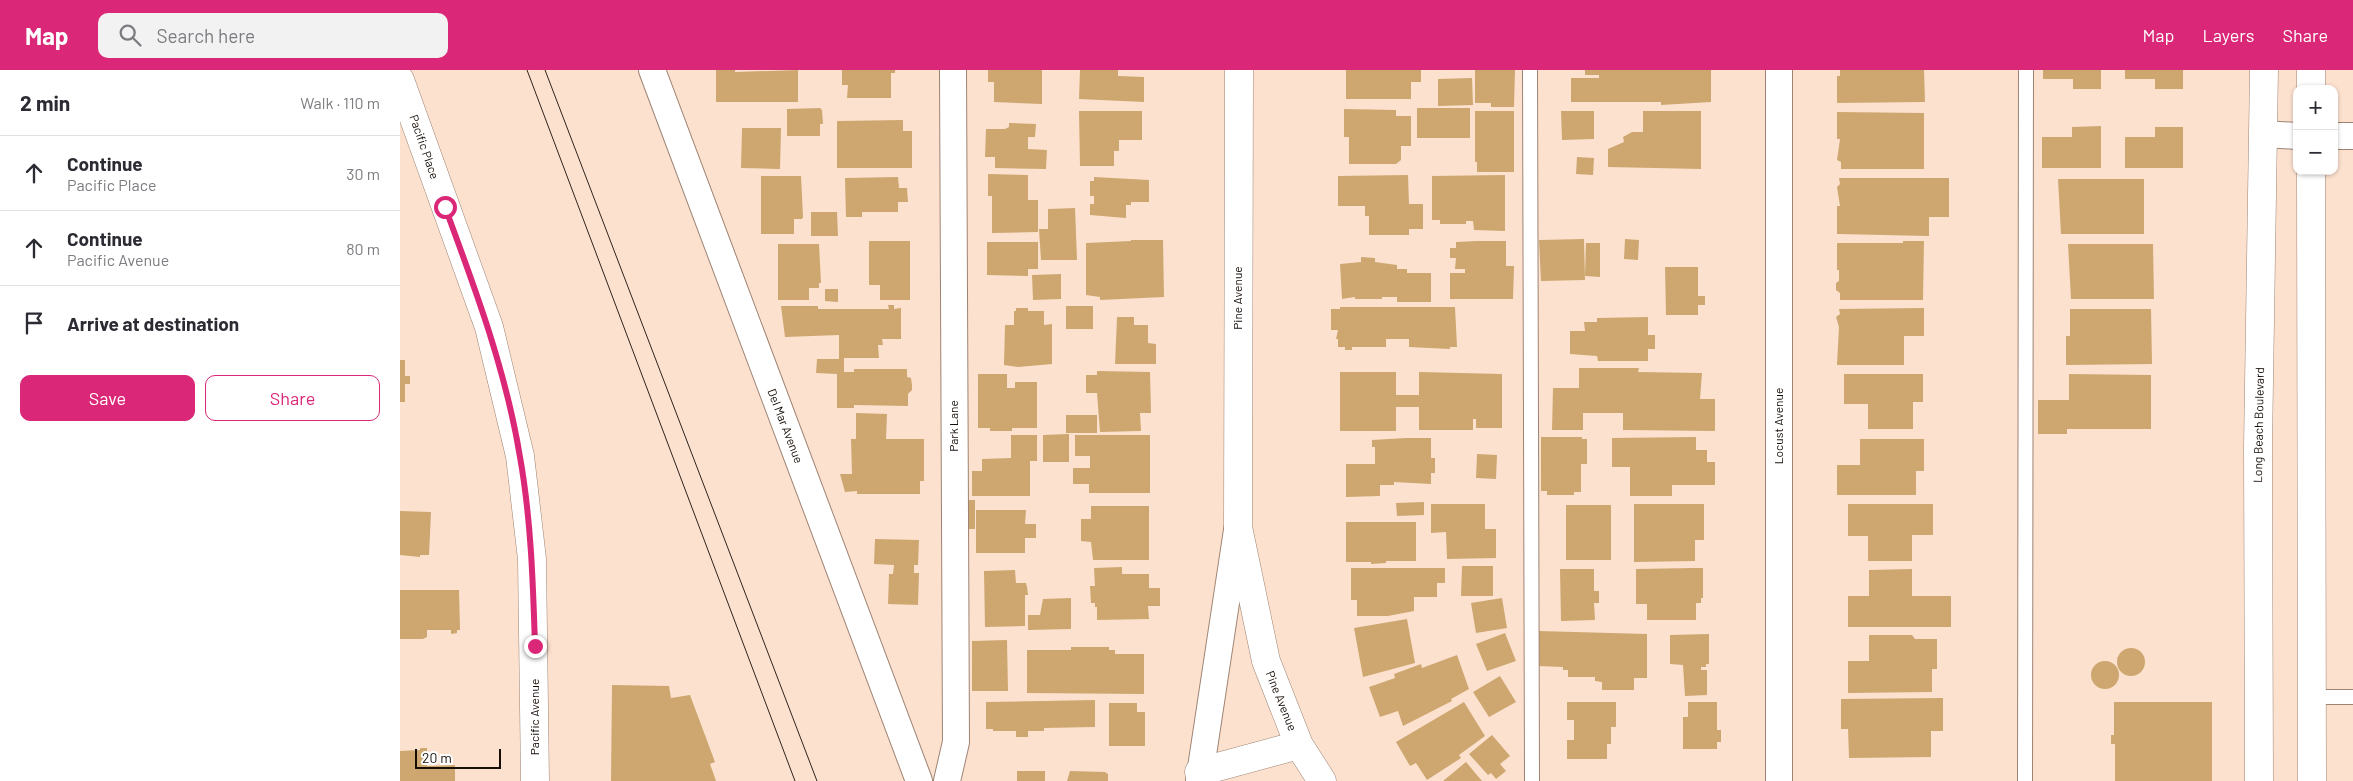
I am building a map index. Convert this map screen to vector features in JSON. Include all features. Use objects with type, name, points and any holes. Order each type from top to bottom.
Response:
[{"type":"main road","name":"Pine Avenue","points":[[1239,70],[1238,526],[1266,661],[1299,745],[1322,781]]},
{"type":"main road","name":"Long Beach Boulevard","points":[[2259,781],[2258,446],[2264,70]]},
{"type":"main road","points":[[2311,70],[2311,85]]},
{"type":"main road","name":"Pacific Place","points":[[400,80],[406,112],[489,327]]},
{"type":"main road","points":[[2311,175],[2312,781]]},
{"type":"main road","name":"Pacific Avenue","points":[[489,327],[520,456],[532,559],[535,646],[535,781]]},
{"type":"main road","points":[[1199,777],[1299,745]]},
{"type":"street","name":"Del Mar Avenue","points":[[652,70],[919,781]]},
{"type":"street","name":"Park Lane","points":[[947,781],[956,742],[953,70]]},
{"type":"street","name":"Locust Avenue","points":[[1778,70],[1778,781]]},
{"type":"street","points":[[2264,134],[2293,136]]},
{"type":"street","points":[[2338,136],[2353,136]]},
{"type":"street","name":"Pine Avenue","points":[[1199,777],[1238,526]]},
{"type":"lane","points":[[1530,70],[1532,781]]},
{"type":"lane","points":[[2025,781],[2026,70]]},
{"type":"lane","points":[[2312,697],[2353,697]]},
{"type":"building","points":[[716,70],[735,70],[735,72],[798,70],[798,102],[716,102]]},
{"type":"building","points":[[842,70],[895,70],[895,73],[891,73],[891,98],[847,98],[848,85],[842,85]]},
{"type":"building","points":[[988,70],[1042,70],[1042,104],[994,102],[994,82],[988,82]]},
{"type":"building","points":[[1080,70],[1118,70],[1118,76],[1144,77],[1144,102],[1079,99]]},
{"type":"building","points":[[1346,70],[1421,70],[1421,82],[1411,82],[1411,99],[1346,99]]},
{"type":"building","points":[[1475,70],[1515,70],[1514,107],[1491,107],[1491,103],[1475,103]]},
{"type":"building","points":[[1585,70],[1711,70],[1711,102],[1661,105],[1661,102],[1571,102],[1571,78],[1599,78],[1599,75],[1585,75]]},
{"type":"building","points":[[1840,70],[1924,70],[1925,102],[1837,103],[1837,76],[1840,76]]},
{"type":"building","points":[[2043,70],[2101,70],[2101,89],[2073,89],[2073,79],[2043,79]]},
{"type":"building","points":[[2125,70],[2183,70],[2183,89],[2155,89],[2155,79],[2125,79]]},
{"type":"building","points":[[1472,78],[1473,105],[1438,106],[1438,79]]},
{"type":"building","points":[[820,108],[822,110],[823,124],[820,124],[820,136],[787,136],[787,109]]},
{"type":"building","points":[[1417,108],[1470,108],[1470,138],[1417,138]]},
{"type":"building","points":[[1344,109],[1396,110],[1396,116],[1411,116],[1411,146],[1401,146],[1401,160],[1396,164],[1349,164],[1349,137],[1344,137]]},
{"type":"building","points":[[1079,111],[1142,111],[1142,140],[1119,140],[1119,151],[1114,151],[1114,166],[1080,166]]},
{"type":"building","points":[[1475,111],[1514,111],[1514,172],[1477,172],[1477,162],[1475,162]]},
{"type":"building","points":[[1561,111],[1594,111],[1594,139],[1562,140]]},
{"type":"building","points":[[1643,111],[1701,111],[1701,169],[1608,167],[1608,149],[1624,142],[1623,137],[1632,132],[1643,132]]},
{"type":"building","points":[[1837,112],[1924,113],[1924,169],[1841,169],[1841,162],[1837,160],[1840,139],[1837,139]]},
{"type":"building","points":[[903,120],[903,131],[912,131],[912,168],[837,168],[837,121]]},
{"type":"building","points":[[1009,123],[1036,124],[1035,137],[1028,137],[1028,149],[1047,150],[1046,169],[995,168],[995,157],[985,157],[986,129],[1005,129],[1009,127]]},
{"type":"building","points":[[2101,126],[2101,168],[2042,168],[2042,137],[2072,137],[2072,127]]},
{"type":"building","points":[[2155,127],[2183,127],[2183,168],[2125,168],[2125,137],[2155,137]]},
{"type":"building","points":[[742,128],[781,128],[780,169],[741,168]]},
{"type":"building","points":[[1577,157],[1594,158],[1593,175],[1576,174]]},
{"type":"building","points":[[988,174],[1028,175],[1028,200],[1038,200],[1038,232],[992,233],[992,196],[988,196]]},
{"type":"building","points":[[1408,175],[1409,204],[1423,204],[1423,229],[1409,229],[1409,235],[1369,235],[1369,216],[1365,216],[1365,206],[1338,206],[1338,176]]},
{"type":"building","points":[[1505,175],[1505,231],[1474,230],[1473,221],[1466,221],[1466,224],[1440,224],[1440,220],[1432,220],[1432,176]]},
{"type":"building","points":[[761,176],[801,176],[803,217],[802,219],[794,219],[794,234],[761,234]]},
{"type":"building","points":[[898,177],[899,188],[907,188],[908,202],[898,202],[898,212],[862,212],[862,217],[846,217],[845,178]]},
{"type":"building","points":[[1094,177],[1149,180],[1149,202],[1131,202],[1131,205],[1126,205],[1126,218],[1090,215],[1090,204],[1094,204],[1094,196],[1090,196],[1090,181],[1094,181]]},
{"type":"building","points":[[1839,178],[1949,178],[1949,217],[1929,217],[1929,236],[1837,234],[1837,206],[1840,206],[1837,187],[1840,184]]},
{"type":"building","points":[[2058,179],[2144,179],[2144,234],[2061,234]]},
{"type":"building","points":[[1075,208],[1077,260],[1041,260],[1039,229],[1048,229],[1048,209]]},
{"type":"building","points":[[811,212],[837,212],[838,236],[811,236]]},
{"type":"building","points":[[1584,239],[1585,280],[1541,281],[1539,240]]},
{"type":"building","points":[[1625,239],[1639,240],[1638,260],[1624,259]]},
{"type":"building","points":[[1163,240],[1164,297],[1100,300],[1100,297],[1086,295],[1086,243]]},
{"type":"building","points":[[869,241],[910,241],[910,300],[880,300],[880,285],[869,285]]},
{"type":"building","points":[[1506,241],[1506,266],[1514,266],[1513,299],[1450,299],[1450,273],[1465,273],[1465,269],[1455,269],[1456,258],[1450,258],[1450,248],[1456,248],[1456,242]]},
{"type":"building","points":[[1903,241],[1924,241],[1923,300],[1840,300],[1840,293],[1836,290],[1836,283],[1839,281],[1837,243],[1903,243]]},
{"type":"building","points":[[987,242],[1038,242],[1038,269],[1028,269],[1028,276],[987,275]]},
{"type":"building","points":[[1586,243],[1600,243],[1600,277],[1585,276]]},
{"type":"building","points":[[778,244],[819,244],[821,283],[819,283],[819,288],[809,288],[809,300],[778,300]]},
{"type":"building","points":[[2068,244],[2153,244],[2154,299],[2071,299]]},
{"type":"building","points":[[1361,257],[1375,258],[1375,262],[1397,265],[1397,269],[1407,269],[1407,273],[1431,273],[1431,302],[1397,302],[1397,297],[1355,299],[1355,297],[1342,299],[1340,264],[1361,262]]},
{"type":"building","points":[[1665,267],[1698,267],[1698,296],[1705,296],[1705,305],[1698,305],[1698,315],[1666,315]]},
{"type":"building","points":[[1061,274],[1061,299],[1033,300],[1032,275]]},
{"type":"building","points":[[825,289],[838,289],[838,302],[825,301]]},
{"type":"building","points":[[888,305],[894,305],[894,309],[901,308],[901,339],[882,339],[883,345],[878,345],[879,358],[844,358],[844,372],[854,372],[854,369],[907,369],[907,377],[911,378],[912,385],[912,390],[908,394],[908,406],[854,405],[854,408],[837,408],[837,374],[816,373],[817,359],[839,359],[839,335],[785,337],[781,306],[818,306],[818,309],[889,309]]},
{"type":"building","points":[[1066,306],[1093,306],[1093,329],[1066,329]]},
{"type":"building","points":[[1340,307],[1455,307],[1457,347],[1450,347],[1450,349],[1409,347],[1409,339],[1386,339],[1386,347],[1352,347],[1352,350],[1345,350],[1345,347],[1338,347],[1338,339],[1336,339],[1338,330],[1331,330],[1331,309],[1340,309]]},
{"type":"building","points":[[1016,308],[1028,308],[1028,311],[1044,311],[1044,325],[1052,324],[1052,364],[1018,367],[1004,365],[1005,325],[1014,325],[1014,311],[1016,311]]},
{"type":"building","points":[[1924,308],[1924,336],[1904,336],[1904,365],[1837,365],[1839,327],[1836,317],[1840,314],[1839,309]]},
{"type":"building","points":[[2070,309],[2151,309],[2152,364],[2066,365],[2066,336],[2070,336]]},
{"type":"building","points":[[1117,317],[1134,317],[1134,325],[1148,325],[1148,343],[1156,344],[1156,364],[1115,364]]},
{"type":"building","points":[[1648,317],[1648,335],[1655,335],[1655,349],[1648,349],[1648,361],[1598,361],[1597,356],[1570,354],[1570,331],[1585,331],[1584,322],[1597,322],[1597,318]]},
{"type":"building","points":[[400,360],[405,360],[405,376],[410,376],[410,384],[405,384],[405,402],[400,402]]},
{"type":"building","points":[[1579,368],[1639,368],[1638,372],[1702,373],[1700,399],[1715,399],[1715,431],[1623,430],[1623,413],[1583,413],[1583,430],[1552,430],[1553,388],[1579,388]]},
{"type":"building","points":[[1097,371],[1150,372],[1151,413],[1140,413],[1141,431],[1100,432],[1097,393],[1086,393],[1086,375],[1097,375]]},
{"type":"building","points":[[1340,372],[1396,372],[1396,395],[1419,395],[1419,372],[1502,374],[1502,428],[1476,428],[1476,419],[1473,419],[1473,430],[1419,430],[1419,407],[1396,407],[1396,431],[1340,431]]},
{"type":"building","points":[[978,374],[1007,374],[1007,388],[1015,388],[1015,382],[1037,382],[1037,428],[1012,428],[1012,431],[990,431],[990,428],[978,428]]},
{"type":"building","points":[[1844,374],[1923,374],[1923,402],[1913,402],[1913,429],[1868,429],[1868,404],[1844,404]]},
{"type":"building","points":[[2069,374],[2151,375],[2151,429],[2067,429],[2067,434],[2038,434],[2038,400],[2069,400]]},
{"type":"building","points":[[856,413],[887,414],[886,439],[924,439],[924,481],[920,481],[920,494],[857,494],[857,491],[845,492],[840,474],[852,474],[851,439],[856,439]]},
{"type":"building","points":[[1066,415],[1097,415],[1097,433],[1066,433]]},
{"type":"building","points":[[1069,434],[1069,462],[1043,462],[1043,435]]},
{"type":"building","points":[[1011,435],[1037,435],[1037,461],[1030,461],[1030,496],[972,496],[972,471],[982,471],[982,459],[1011,458]]},
{"type":"building","points":[[1075,435],[1150,435],[1150,493],[1089,493],[1089,484],[1073,484],[1073,468],[1090,468],[1090,456],[1075,456]]},
{"type":"building","points":[[1541,437],[1582,437],[1582,439],[1587,439],[1587,464],[1581,464],[1581,492],[1574,492],[1574,495],[1547,495],[1547,491],[1541,491]]},
{"type":"building","points":[[1696,437],[1696,450],[1707,450],[1707,462],[1715,462],[1715,485],[1672,485],[1672,496],[1630,496],[1630,467],[1612,467],[1612,438]]},
{"type":"building","points":[[1431,438],[1431,458],[1435,458],[1435,473],[1431,473],[1431,484],[1394,482],[1394,485],[1380,485],[1380,496],[1346,497],[1346,464],[1375,464],[1375,447],[1372,447],[1372,440]]},
{"type":"building","points":[[1860,439],[1924,439],[1924,471],[1916,471],[1916,495],[1837,495],[1837,465],[1860,465]]},
{"type":"building","points":[[1477,454],[1497,455],[1496,479],[1476,478]]},
{"type":"building","points":[[963,500],[975,500],[975,529],[963,529]]},
{"type":"building","points":[[1424,502],[1424,515],[1397,516],[1396,503]]},
{"type":"building","points":[[1431,504],[1485,504],[1485,529],[1496,529],[1496,558],[1447,559],[1446,532],[1431,533]]},
{"type":"building","points":[[1634,504],[1704,504],[1704,540],[1695,540],[1695,561],[1634,562]]},
{"type":"building","points":[[1848,504],[1933,504],[1933,535],[1912,535],[1912,561],[1868,561],[1868,536],[1848,536]]},
{"type":"building","points":[[1566,505],[1611,505],[1611,560],[1566,560]]},
{"type":"building","points":[[1091,506],[1149,506],[1149,560],[1093,560],[1091,542],[1081,541],[1081,519],[1091,519]]},
{"type":"building","points":[[976,510],[1026,510],[1025,524],[1036,524],[1036,538],[1025,538],[1025,553],[976,553]]},
{"type":"building","points":[[400,511],[431,512],[429,555],[420,555],[420,557],[400,555]]},
{"type":"building","points":[[1346,522],[1416,522],[1416,561],[1386,561],[1386,563],[1371,564],[1371,562],[1346,562]]},
{"type":"building","points":[[875,539],[919,540],[918,565],[914,565],[914,573],[919,573],[918,605],[888,604],[889,574],[893,574],[894,565],[874,564]]},
{"type":"building","points":[[1462,566],[1493,566],[1493,596],[1461,596]]},
{"type":"building","points":[[1122,567],[1122,574],[1149,574],[1149,588],[1160,588],[1160,606],[1148,606],[1149,619],[1097,620],[1097,607],[1095,607],[1095,603],[1091,603],[1090,586],[1095,586],[1094,568]]},
{"type":"building","points":[[1351,568],[1445,568],[1445,583],[1437,583],[1437,597],[1414,597],[1414,611],[1388,616],[1357,616],[1357,600],[1351,600]]},
{"type":"building","points":[[1703,568],[1703,598],[1701,598],[1701,603],[1696,603],[1696,620],[1647,620],[1647,604],[1636,604],[1636,569]]},
{"type":"building","points":[[1560,569],[1594,569],[1594,591],[1599,591],[1599,603],[1594,603],[1595,620],[1561,621]]},
{"type":"building","points":[[1912,569],[1912,596],[1951,596],[1951,627],[1848,627],[1848,596],[1869,596],[1869,570]]},
{"type":"building","points":[[1015,570],[1016,583],[1026,583],[1027,587],[1028,595],[1025,595],[1025,626],[985,627],[984,571]]},
{"type":"building","points":[[400,590],[459,590],[460,630],[457,630],[457,633],[451,634],[451,630],[427,630],[427,637],[423,639],[400,639]]},
{"type":"building","points":[[1071,598],[1071,629],[1028,630],[1028,615],[1040,615],[1043,599]]},
{"type":"building","points":[[1502,598],[1507,628],[1476,633],[1471,603]]},
{"type":"building","points":[[1407,619],[1415,663],[1363,677],[1354,628]]},
{"type":"building","points":[[1538,631],[1647,634],[1647,678],[1634,678],[1634,690],[1602,690],[1602,682],[1595,681],[1595,677],[1568,677],[1568,670],[1563,670],[1563,667],[1537,666]]},
{"type":"building","points":[[1505,633],[1516,661],[1487,671],[1476,644]]},
{"type":"building","points":[[1709,634],[1709,664],[1706,664],[1706,667],[1701,667],[1701,670],[1707,670],[1707,695],[1685,696],[1683,665],[1670,664],[1670,635]]},
{"type":"building","points":[[1869,635],[1912,635],[1915,639],[1937,639],[1937,669],[1932,669],[1932,692],[1848,693],[1848,661],[1869,661]]},
{"type":"building","points":[[1007,640],[1008,691],[972,691],[972,641]]},
{"type":"building","points":[[1071,647],[1109,647],[1109,650],[1115,650],[1115,654],[1144,654],[1144,694],[1027,693],[1027,650],[1071,650]]},
{"type":"building","points":[[2131,648],[2141,652],[2145,662],[2141,672],[2131,676],[2121,672],[2117,662],[2121,652]]},
{"type":"building","points":[[1457,655],[1469,689],[1451,699],[1452,701],[1403,726],[1398,711],[1380,717],[1369,687],[1395,678],[1394,674],[1421,664],[1422,668]]},
{"type":"building","points":[[2105,661],[2115,665],[2119,675],[2115,685],[2105,689],[2095,685],[2091,675],[2095,665]]},
{"type":"building","points":[[1500,676],[1516,702],[1489,717],[1473,692]]},
{"type":"building","points":[[612,685],[669,686],[671,698],[690,695],[715,762],[710,764],[716,781],[611,781]]},
{"type":"building","points":[[1943,698],[1943,731],[1931,731],[1931,757],[1849,758],[1848,729],[1841,729],[1841,699]]},
{"type":"building","points":[[1095,700],[1095,727],[1044,728],[1044,731],[1028,731],[1028,737],[1016,737],[1016,731],[993,731],[993,729],[986,729],[986,702]]},
{"type":"building","points":[[1464,702],[1485,736],[1459,755],[1461,758],[1427,780],[1416,763],[1410,766],[1396,742]]},
{"type":"building","points":[[1567,702],[1616,702],[1616,727],[1611,727],[1611,744],[1607,744],[1607,759],[1567,759],[1567,740],[1574,740],[1574,720],[1567,720]]},
{"type":"building","points":[[1688,702],[1717,702],[1717,730],[1721,730],[1721,742],[1717,742],[1717,749],[1683,749],[1683,717],[1688,717]]},
{"type":"building","points":[[2114,702],[2212,702],[2212,781],[2115,781],[2115,744],[2111,744],[2111,735],[2114,735]]},
{"type":"building","points":[[1109,703],[1137,703],[1137,712],[1145,712],[1145,746],[1109,746]]},
{"type":"building","points":[[1492,735],[1510,756],[1500,764],[1506,771],[1496,779],[1491,773],[1488,775],[1469,754]]},
{"type":"building","points":[[420,748],[427,748],[427,766],[455,765],[455,781],[400,781],[400,751],[420,750]]},
{"type":"building","points":[[1466,762],[1482,781],[1443,781]]},
{"type":"building","points":[[1017,771],[1045,771],[1045,781],[1017,781]]},
{"type":"building","points":[[1070,771],[1105,772],[1108,774],[1108,781],[1067,781]]},
{"type":"tram line","points":[[527,70],[795,781]]},
{"type":"tram line","points":[[545,70],[817,781]]},
{"type":"route","points":[[445,207],[489,327],[520,456],[532,559],[535,646]]}]
